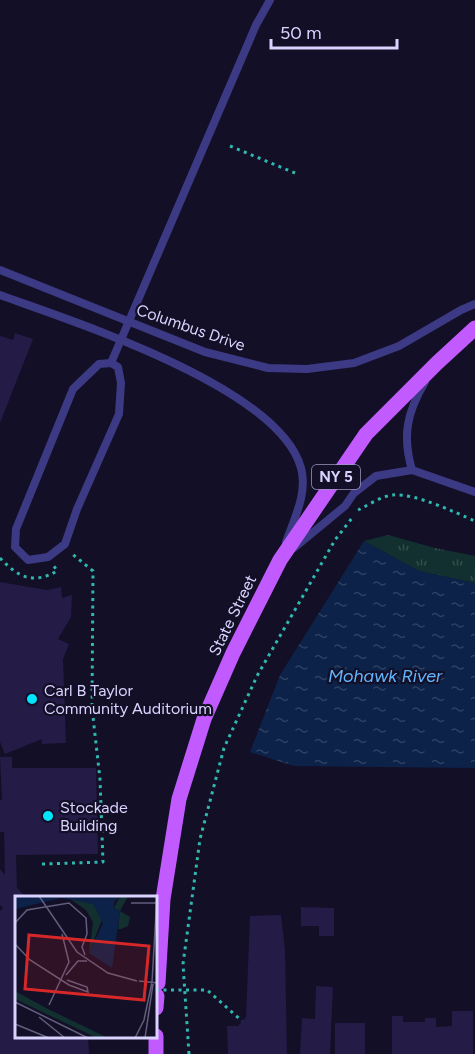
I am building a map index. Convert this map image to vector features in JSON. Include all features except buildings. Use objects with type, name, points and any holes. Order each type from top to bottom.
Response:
[{"type":"main road","name":"State Street","points":[[158,978],[163,899],[179,799],[204,719],[233,653],[280,560],[366,434],[475,328]]},
{"type":"lane","points":[[111,363],[256,25],[270,0]]},
{"type":"lane","name":"Columbus Drive","points":[[0,270],[205,352],[268,368],[307,369],[354,363],[399,346],[475,304]]},
{"type":"lane","points":[[0,295],[122,340],[210,380],[236,396],[275,427],[288,442],[302,468],[302,496],[280,560]]},
{"type":"lane","points":[[111,363],[118,367],[121,383],[119,414],[64,544],[48,557],[28,560],[15,547],[16,529],[73,389],[99,364],[111,363]]},
{"type":"lane","points":[[412,470],[408,457],[407,421],[416,398],[437,363]]},
{"type":"lane","points":[[280,560],[345,506],[354,493],[376,476],[412,470],[475,492]]},
{"type":"path","points":[[230,146],[295,173]]},
{"type":"path","points":[[189,1054],[183,964],[200,839],[224,748],[257,676],[335,540],[358,510],[391,495],[400,495],[433,503],[475,520]]},
{"type":"path","points":[[42,864],[103,862],[100,779],[92,708],[93,571],[74,555],[60,548]]},
{"type":"path","points":[[158,994],[207,990],[242,1022]]},
{"type":"green space","points":[[388,535],[475,556],[475,583],[419,571],[364,541]]},
{"type":"water","name":"Mohawk River","points":[[364,541],[419,571],[475,583],[475,768],[294,766],[250,752],[280,675]]},
{"type":"place","name":"Carl B Taylor Community Auditorium","points":[[32,699]]},
{"type":"place","name":"Stockade Building","points":[[48,816]]}]
